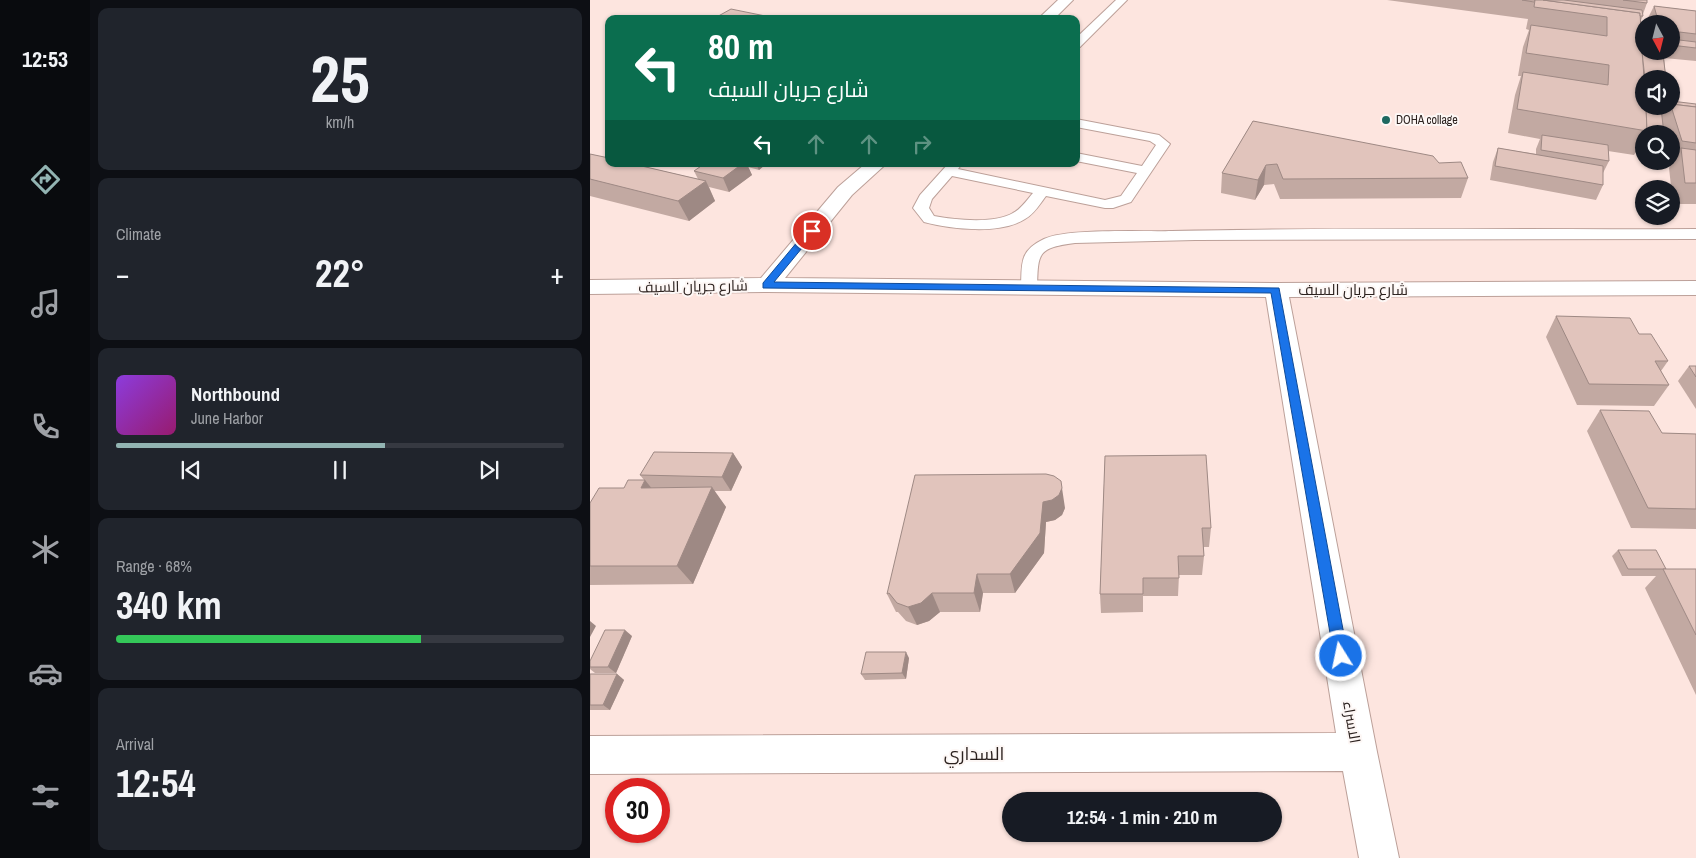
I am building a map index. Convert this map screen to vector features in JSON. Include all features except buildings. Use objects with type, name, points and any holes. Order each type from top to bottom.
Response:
[{"type":"street","points":[[1049,15],[1066,0]]},
{"type":"street","points":[[767,285],[845,191],[873,167]]},
{"type":"street","name":"شارع جريان السيف","points":[[590,288],[767,285],[1276,290],[1696,288]]},
{"type":"street","name":"الاسراء","points":[[1276,290],[1358,752],[1379,858]]},
{"type":"street","name":"السداري","points":[[590,755],[1358,752]]},
{"type":"lane","points":[[1080,41],[1122,0]]},
{"type":"lane","points":[[1043,191],[1018,217],[1002,222],[983,224],[955,223],[929,219],[921,208],[924,198],[951,167],[1043,191],[1113,204],[1126,199],[1163,144],[1160,140],[1080,124]]},
{"type":"lane","points":[[1080,158],[1146,171]]},
{"type":"lane","points":[[1029,288],[1030,258],[1037,249],[1052,241],[1075,238],[1195,235],[1696,234]]},
{"type":"place","name":"DOHA collage","points":[[1386,120]]},
{"type":"route","points":[[812,231],[767,285],[1276,290],[1341,656]]}]
